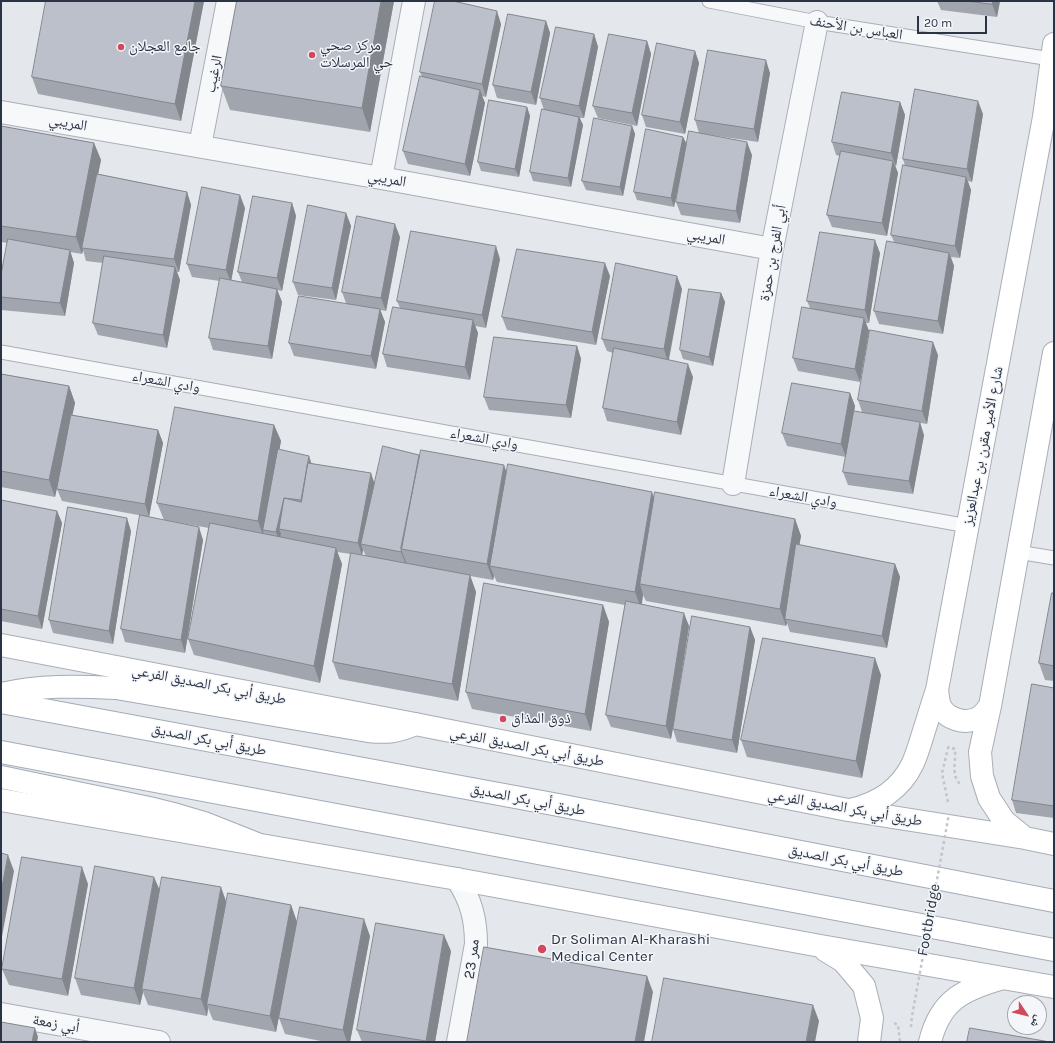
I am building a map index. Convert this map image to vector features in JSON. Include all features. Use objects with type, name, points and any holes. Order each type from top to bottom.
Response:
[{"type":"street","name":"الرغيب","points":[[200,146],[228,1]]},
{"type":"street","points":[[381,178],[414,1]]},
{"type":"street","name":"أبي الفرج بن حمزة","points":[[734,484],[772,249],[817,22]]},
{"type":"street","name":"شارع الأمير مقرن بن عبدالعزيز","points":[[848,810],[864,807],[879,800],[893,790],[904,778],[913,764],[937,690],[1049,118],[1053,51]]},
{"type":"street","name":"المريبي","points":[[1,112],[381,178],[772,249]]},
{"type":"street","points":[[1025,838],[1004,821],[989,798],[982,776],[980,752],[990,706],[1054,353]]},
{"type":"street","name":"طريق أبي بكر الصديق الفرعي","points":[[1,645],[415,724],[848,810],[1054,844]]},
{"type":"street","points":[[1,694],[49,687],[84,686],[116,688],[382,733],[395,732],[415,724]]},
{"type":"street","points":[[937,690],[941,709],[957,720],[966,721],[976,719],[984,714],[990,706]]},
{"type":"street","name":"طريق أبي بكر الصديق","points":[[1,702],[552,804],[1054,901]]},
{"type":"street","points":[[1,752],[1054,950]]},
{"type":"street","points":[[1,777],[156,810],[204,823],[257,844]]},
{"type":"street","points":[[1,800],[457,879],[815,945],[1054,987]]},
{"type":"street","name":"ممر 23","points":[[457,879],[469,901],[474,915],[476,930],[476,944],[458,1042]]},
{"type":"street","points":[[815,945],[844,960],[864,986],[872,1018],[869,1042]]},
{"type":"street","points":[[930,1042],[933,1029],[942,1013],[954,1000],[969,990],[985,983],[1004,978]]},
{"type":"street","name":"أبي زمعة","points":[[1,1014],[159,1042]]},
{"type":"lane","name":"العباس بن الأحنف","points":[[709,1],[817,22],[1053,51]]},
{"type":"lane","name":"وادي الشعراء","points":[[1,352],[968,526]]},
{"type":"lane","points":[[1018,552],[1054,558]]},
{"type":"path","points":[[948,806],[942,773],[949,747],[955,749],[955,775]]},
{"type":"path","name":"Footbridge","points":[[911,1027],[949,814]]},
{"type":"path","points":[[898,1025],[900,1042]]},
{"type":"building","name":"جامع العجلان","points":[[46,1],[195,1],[175,104],[32,77]]},
{"type":"building","name":"مركز صحي حي المرسلات","points":[[237,1],[381,1],[362,108],[221,86]]},
{"type":"building","points":[[435,1],[453,1],[497,11],[482,84],[420,72]]},
{"type":"building","points":[[968,1],[993,1],[992,4]]},
{"type":"building","points":[[508,14],[546,21],[531,92],[493,85]]},
{"type":"building","points":[[556,27],[594,34],[579,106],[540,98]]},
{"type":"building","points":[[609,34],[647,41],[632,113],[593,106]]},
{"type":"building","points":[[657,43],[695,51],[680,122],[642,115]]},
{"type":"building","points":[[708,50],[766,60],[754,129],[695,120]]},
{"type":"building","points":[[420,76],[480,90],[465,164],[403,151]]},
{"type":"building","points":[[915,89],[978,101],[967,169],[903,159]]},
{"type":"building","points":[[842,92],[900,102],[891,153],[832,142]]},
{"type":"building","points":[[489,100],[527,107],[515,169],[478,162]]},
{"type":"building","points":[[542,109],[579,117],[568,178],[530,172]]},
{"type":"building","points":[[594,118],[632,126],[620,187],[582,181]]},
{"type":"building","points":[[1,126],[94,143],[76,237],[1,226]]},
{"type":"building","points":[[646,129],[683,137],[671,198],[634,192]]},
{"type":"building","points":[[689,131],[747,142],[736,211],[676,202]]},
{"type":"building","points":[[841,151],[893,161],[882,223],[827,215]]},
{"type":"building","points":[[903,165],[966,177],[955,246],[891,235]]},
{"type":"building","points":[[97,174],[187,192],[174,259],[82,248]]},
{"type":"building","points":[[202,187],[240,195],[226,270],[187,264]]},
{"type":"building","points":[[253,196],[292,203],[277,278],[238,272]]},
{"type":"building","points":[[308,205],[346,213],[332,288],[293,282]]},
{"type":"building","points":[[357,216],[395,224],[381,298],[342,292]]},
{"type":"building","points":[[411,231],[496,246],[482,315],[397,301]]},
{"type":"building","points":[[820,232],[875,240],[865,310],[807,301]]},
{"type":"building","points":[[8,239],[70,250],[60,303],[1,297],[1,275]]},
{"type":"building","points":[[887,241],[949,253],[938,321],[874,311]]},
{"type":"building","points":[[517,249],[605,263],[592,332],[502,317]]},
{"type":"building","points":[[104,256],[175,267],[163,335],[93,323]]},
{"type":"building","points":[[616,263],[677,276],[664,349],[602,339]]},
{"type":"building","points":[[220,278],[277,289],[268,346],[209,338]]},
{"type":"building","points":[[689,289],[721,293],[709,357],[680,350]]},
{"type":"building","points":[[299,296],[380,309],[371,356],[289,343]]},
{"type":"building","points":[[393,307],[473,320],[465,367],[383,354]]},
{"type":"building","points":[[802,307],[864,318],[855,369],[793,358]]},
{"type":"building","points":[[870,330],[933,342],[922,411],[858,400]]},
{"type":"building","points":[[494,337],[577,346],[566,405],[484,397]]},
{"type":"building","points":[[614,348],[688,364],[677,422],[603,408]]},
{"type":"building","points":[[1,374],[69,386],[49,480],[1,471]]},
{"type":"building","points":[[792,383],[850,393],[841,444],[782,433]]},
{"type":"building","points":[[175,407],[274,425],[258,521],[157,503]]},
{"type":"building","points":[[854,411],[920,422],[909,481],[843,472]]},
{"type":"building","points":[[71,415],[158,430],[145,504],[57,489]]},
{"type":"building","points":[[383,446],[419,455],[401,552],[361,544]]},
{"type":"building","points":[[278,449],[309,456],[301,500],[284,498],[276,532],[263,530]]},
{"type":"building","points":[[421,450],[504,465],[487,564],[401,549]]},
{"type":"building","points":[[308,463],[371,473],[358,543],[279,529],[284,498],[301,502]]},
{"type":"building","points":[[508,464],[652,492],[635,592],[490,566]]},
{"type":"building","points":[[655,492],[795,519],[780,609],[640,584]]},
{"type":"building","points":[[1,500],[57,511],[38,616],[1,609]]},
{"type":"building","points":[[68,507],[127,518],[109,631],[49,620]]},
{"type":"building","points":[[140,515],[199,527],[181,640],[121,629]]},
{"type":"building","points":[[210,523],[336,548],[314,666],[188,639]]},
{"type":"building","points":[[796,544],[895,564],[882,636],[785,619]]},
{"type":"building","points":[[351,553],[470,575],[452,684],[333,662]]},
{"type":"building","points":[[484,583],[603,605],[585,714],[466,692]]},
{"type":"building","points":[[1052,593],[1054,593],[1054,666],[1039,663]]},
{"type":"building","points":[[626,601],[684,613],[666,726],[606,715]]},
{"type":"building","points":[[692,616],[750,627],[732,740],[673,729]]},
{"type":"building","points":[[763,638],[875,658],[856,761],[741,740]]},
{"type":"building","points":[[1032,684],[1054,688],[1054,806],[1012,800]]},
{"type":"building","points":[[1,853],[8,855],[1,892]]},
{"type":"building","points":[[22,857],[82,867],[62,979],[2,969]]},
{"type":"building","points":[[95,866],[154,877],[134,988],[75,978]]},
{"type":"building","points":[[162,877],[221,887],[201,999],[142,989]]},
{"type":"building","points":[[228,893],[291,905],[270,1016],[207,1004]]},
{"type":"building","points":[[300,907],[364,919],[343,1030],[279,1018]]},
{"type":"building","points":[[376,923],[444,935],[426,1041],[357,1030]]},
{"type":"building","points":[[484,947],[647,976],[635,1042],[467,1042]]},
{"type":"building","points":[[664,978],[813,1005],[806,1042],[652,1042]]},
{"type":"building","points":[[1,1022],[35,1028],[32,1042],[1,1042]]},
{"type":"building","points":[[970,1028],[1050,1042],[967,1042]]},
{"type":"place","name":"جامع العجلان","points":[[121,47]]},
{"type":"place","name":"مركز صحي حي المرسلات","points":[[312,55]]},
{"type":"place","name":"ذوق المذاق","points":[[503,719]]},
{"type":"place","name":"Dr Soliman Al-Kharashi Medical Center","points":[[542,949]]}]
